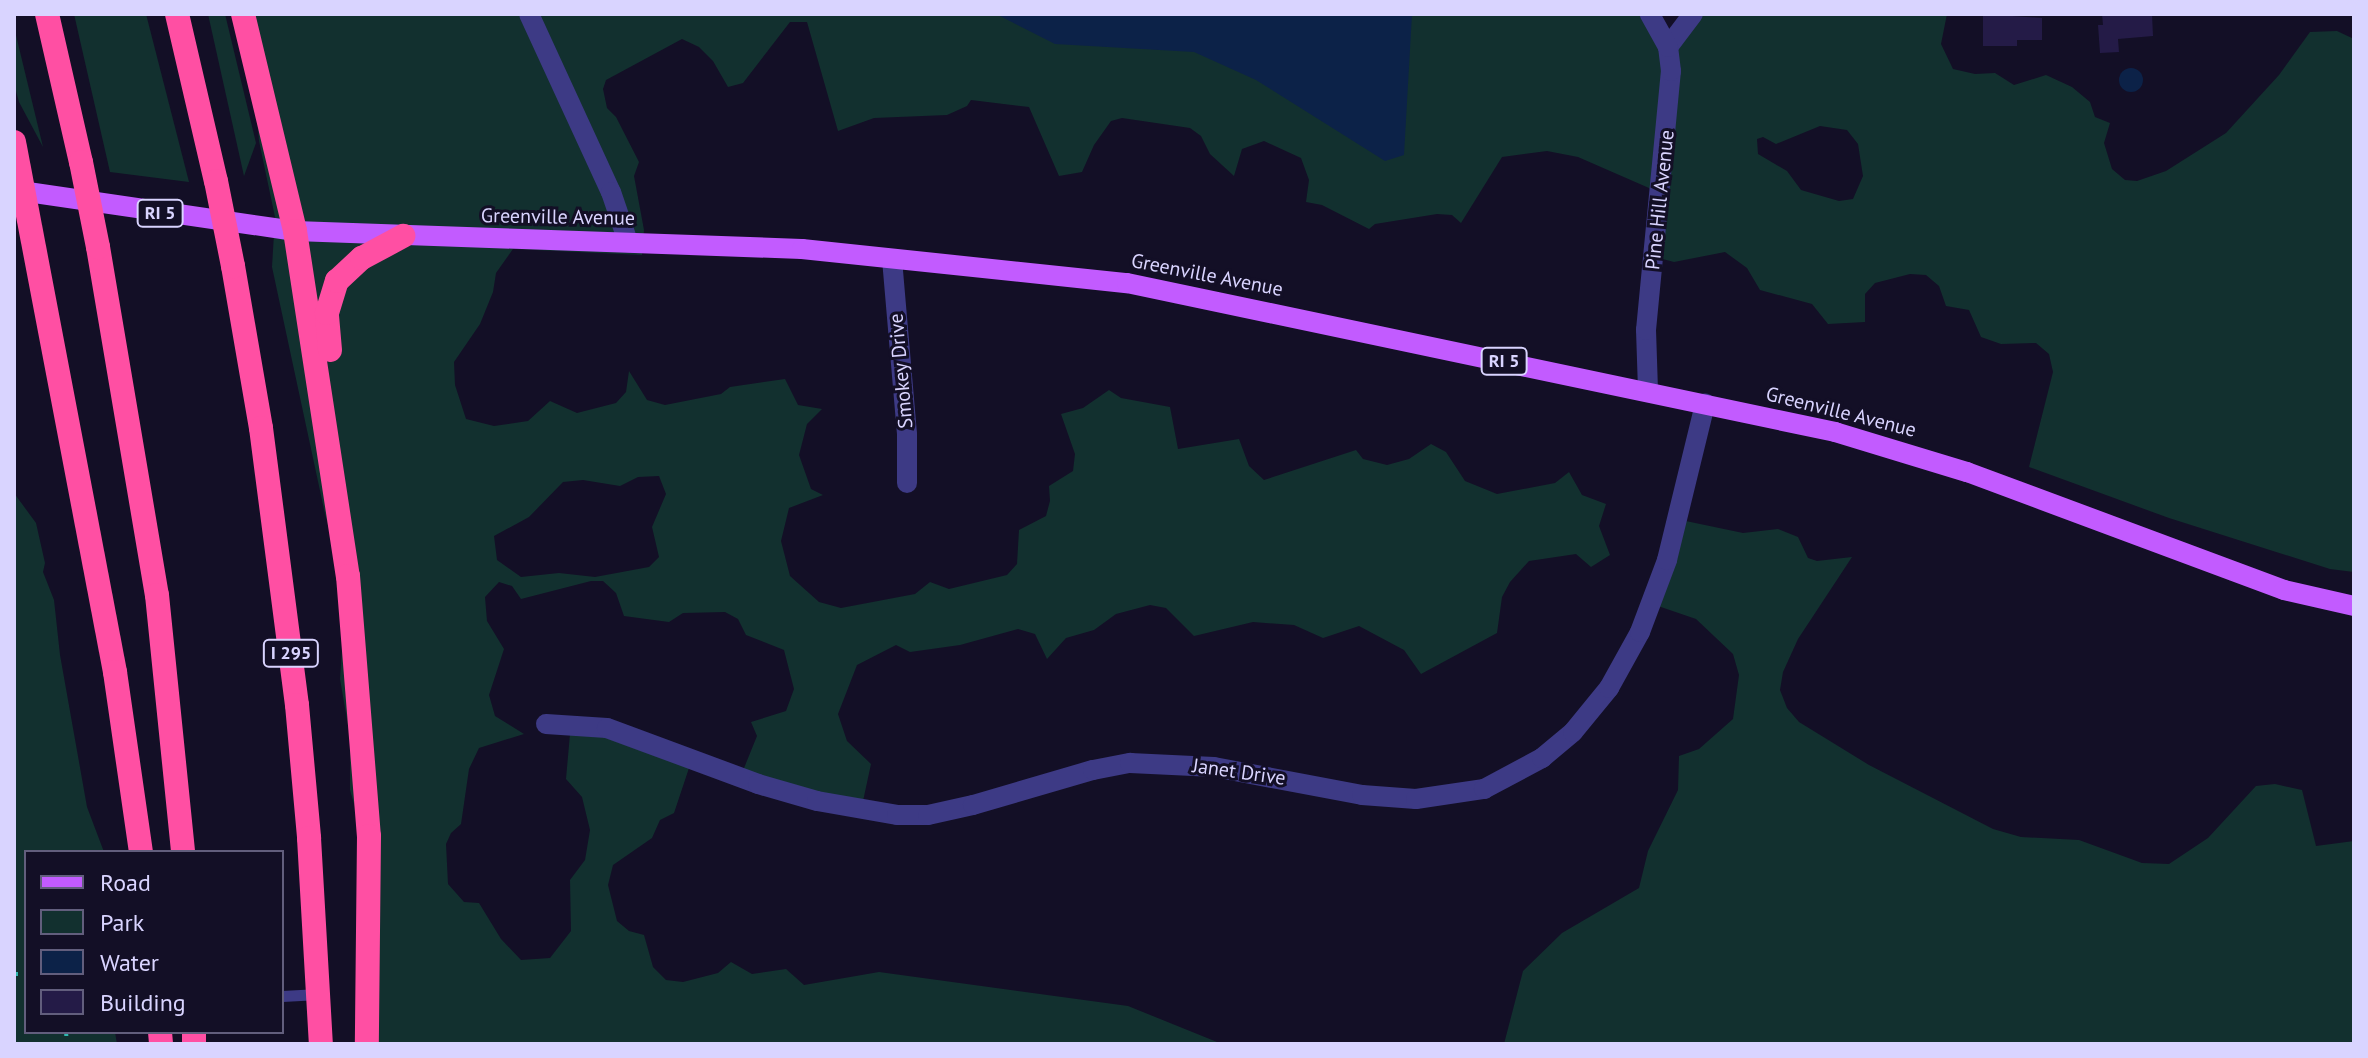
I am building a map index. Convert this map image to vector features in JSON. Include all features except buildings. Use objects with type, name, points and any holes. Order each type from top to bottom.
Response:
[{"type":"highway","points":[[47,14],[98,247],[157,595],[183,850]]},
{"type":"highway","name":"I 295","points":[[177,14],[216,181],[261,428],[292,665],[309,838],[321,1044]]},
{"type":"highway","points":[[243,14],[295,231],[348,576],[365,765],[369,892],[367,1044]]},
{"type":"highway","points":[[14,142],[20,191],[115,672],[141,850]]},
{"type":"highway","points":[[330,448],[336,398],[327,324],[328,301],[337,281],[351,267],[374,249],[403,236]]},
{"type":"main road","name":"Greenville Avenue","points":[[20,191],[295,231],[815,250],[1127,283],[1648,390],[1835,432],[1914,455],[2284,590],[2354,606]]},
{"type":"street","points":[[529,14],[611,192],[628,242]]},
{"type":"street","name":"Pine Hill Avenue","points":[[1648,390],[1646,330],[1671,71],[1668,47],[1650,14]]},
{"type":"street","points":[[1668,47],[1693,14]]},
{"type":"street","name":"Smokey Drive","points":[[892,259],[907,434],[907,483]]},
{"type":"street","name":"Janet Drive","points":[[546,724],[607,728],[758,784],[817,801],[897,815],[928,815],[973,805],[1093,770],[1130,763],[1214,767],[1375,796],[1416,799],[1484,789],[1542,758],[1573,732],[1609,688],[1640,632],[1667,560],[1705,404]]},
{"type":"lane","points":[[284,996],[319,994]]},
{"type":"green space","points":[[74,14],[146,14],[189,182],[110,172]]},
{"type":"green space","points":[[208,14],[225,14],[256,143],[244,176]]},
{"type":"green space","points":[[231,14],[1654,14],[1669,38],[1697,14],[1947,14],[1941,44],[1953,69],[1975,74],[1995,73],[2014,85],[2046,75],[2072,87],[2090,102],[2095,117],[2110,123],[2104,143],[2112,169],[2125,180],[2137,181],[2166,171],[2226,133],[2279,75],[2310,32],[2337,31],[2354,39],[2354,572],[2330,569],[2169,518],[2029,467],[2053,372],[2049,354],[2036,343],[2001,344],[1981,337],[1969,310],[1946,306],[1939,286],[1926,275],[1910,274],[1875,283],[1865,294],[1865,322],[1828,324],[1812,304],[1760,290],[1747,268],[1725,252],[1674,262],[1655,257],[1656,197],[1649,188],[1578,157],[1547,151],[1502,157],[1461,223],[1452,215],[1437,214],[1375,224],[1369,229],[1322,205],[1306,202],[1309,180],[1301,158],[1264,141],[1242,149],[1234,176],[1210,154],[1201,136],[1190,128],[1122,118],[1111,121],[1094,145],[1082,172],[1059,176],[1029,107],[971,100],[967,106],[947,115],[874,118],[838,131],[807,22],[790,22],[743,83],[728,87],[713,61],[699,47],[682,39],[606,80],[603,89],[607,108],[616,117],[639,162],[634,176],[644,230],[642,255],[513,249],[496,273],[493,292],[480,324],[454,362],[455,385],[466,419],[494,426],[528,421],[550,401],[577,413],[616,403],[626,392],[629,371],[647,400],[665,405],[721,394],[730,387],[785,379],[798,405],[822,409],[807,424],[799,455],[811,489],[823,495],[789,508],[781,541],[790,576],[819,602],[841,608],[915,594],[930,582],[949,589],[1007,575],[1017,564],[1019,530],[1046,516],[1050,501],[1049,486],[1073,471],[1075,454],[1061,414],[1083,408],[1109,390],[1121,398],[1170,407],[1178,449],[1239,439],[1249,466],[1264,480],[1356,450],[1363,459],[1387,465],[1409,459],[1431,444],[1446,452],[1465,481],[1497,494],[1555,483],[1569,472],[1582,495],[1606,504],[1599,526],[1610,555],[1591,567],[1576,554],[1529,561],[1510,582],[1502,597],[1497,633],[1421,674],[1404,650],[1359,626],[1323,638],[1294,625],[1253,622],[1194,636],[1166,608],[1150,605],[1116,614],[1094,630],[1066,638],[1047,659],[1035,634],[1018,629],[960,645],[910,652],[896,645],[857,665],[838,714],[847,741],[871,764],[860,815],[740,778],[757,736],[751,722],[786,711],[794,689],[784,650],[746,635],[738,619],[725,612],[683,613],[669,622],[624,616],[616,593],[603,581],[591,581],[521,599],[512,586],[499,582],[485,597],[487,621],[504,649],[489,695],[495,716],[524,734],[479,748],[469,769],[461,824],[451,833],[446,844],[448,884],[464,902],[479,903],[501,939],[521,960],[550,958],[571,931],[570,880],[585,860],[590,830],[582,797],[566,779],[570,734],[601,736],[689,768],[674,813],[660,820],[652,838],[613,865],[608,885],[617,921],[629,931],[644,935],[653,967],[666,980],[683,982],[718,973],[731,962],[752,974],[786,969],[804,985],[879,972],[1128,1006],[1222,1044],[371,1044],[358,818],[350,790],[350,737],[340,679],[346,590],[325,514],[272,267],[275,217],[259,141],[255,94]],"holes":[[[1820,126],[1847,130],[1858,144],[1863,176],[1853,199],[1839,201],[1801,190],[1787,171],[1758,154],[1757,139],[1763,137],[1776,144]],[[659,476],[666,494],[652,527],[659,557],[649,567],[595,577],[559,573],[521,577],[497,560],[494,536],[529,517],[563,482],[583,480],[620,486],[638,477]]]},
{"type":"green space","points":[[14,27],[43,147],[19,102],[14,84]]},
{"type":"green space","points":[[14,493],[36,523],[45,563],[43,572],[54,600],[60,655],[87,807],[103,850],[24,850],[24,1034],[115,1034],[117,1044],[14,1044]]},
{"type":"green space","points":[[1681,520],[1743,533],[1778,529],[1798,537],[1808,558],[1817,561],[1852,557],[1798,639],[1783,672],[1780,690],[1787,708],[1799,722],[1869,765],[1993,829],[2021,837],[2079,840],[2142,863],[2169,864],[2208,838],[2256,786],[2275,784],[2302,790],[2316,846],[2354,841],[2354,1044],[1504,1044],[1523,971],[1562,933],[1639,888],[1648,851],[1678,790],[1679,756],[1699,749],[1733,719],[1739,675],[1733,654],[1696,619],[1658,606]]},
{"type":"water","points":[[996,14],[1412,14],[1404,155],[1385,161],[1256,80],[1194,52],[1055,44]]},
{"type":"water","points":[[2131,68],[2142,75],[2143,80],[2136,91],[2131,92],[2120,85],[2119,80],[2126,69]]}]
